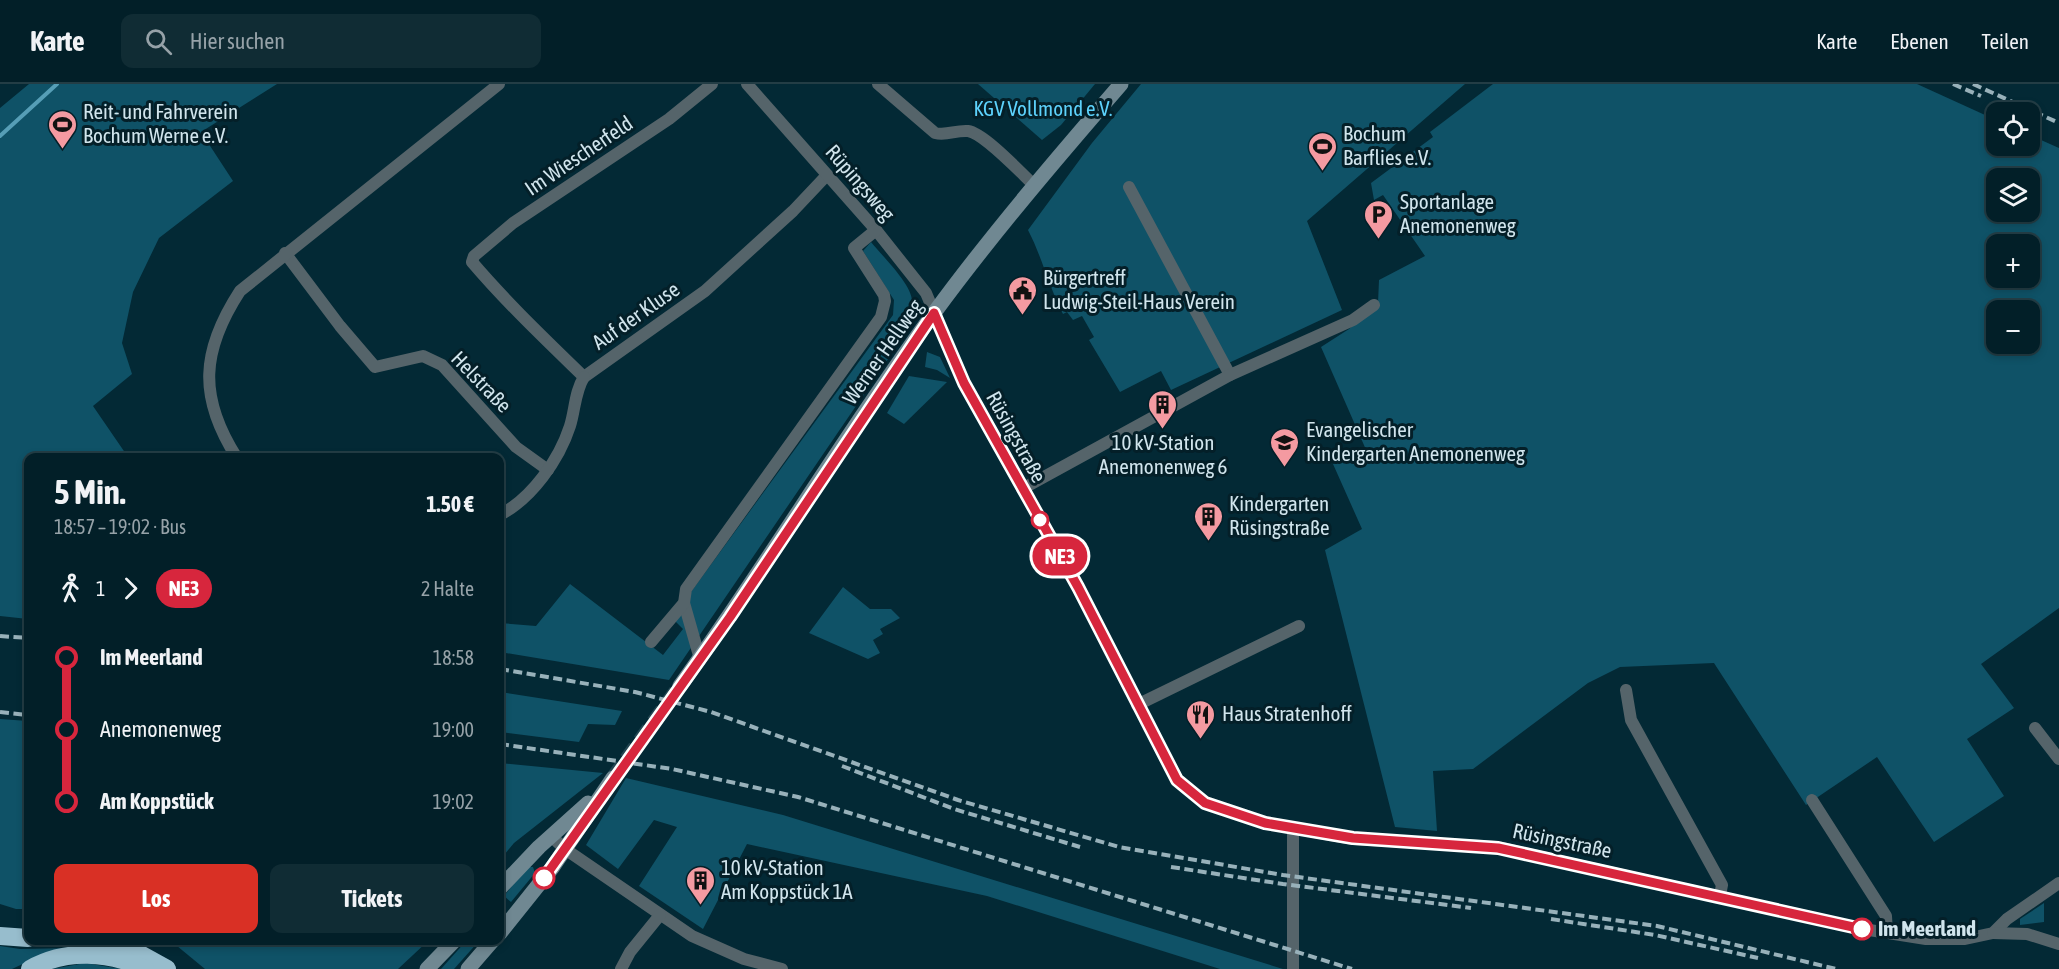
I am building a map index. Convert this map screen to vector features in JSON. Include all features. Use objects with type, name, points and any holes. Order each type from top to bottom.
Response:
[{"type":"highway","points":[[0,936],[24,938]]},
{"type":"highway","points":[[120,945],[167,969]]},
{"type":"highway","points":[[30,969],[60,957],[90,955],[114,958],[145,969]]},
{"type":"main road","name":"Werner Hellweg","points":[[680,686],[934,313],[1035,186],[1121,84]]},
{"type":"main road","points":[[504,884],[613,778],[565,849],[504,928]]},
{"type":"main road","points":[[426,969],[450,945]]},
{"type":"main road","points":[[468,969],[489,945]]},
{"type":"street","points":[[234,453],[213,413],[209,393],[211,352],[223,317],[240,291],[499,84]]},
{"type":"street","name":"Im Wiescherfeld","points":[[472,262],[482,248],[513,223],[669,119],[712,84]]},
{"type":"street","name":"Rüpingsweg","points":[[747,84],[876,230],[926,293],[934,313]]},
{"type":"street","points":[[878,84],[934,133],[944,136],[959,132],[974,133],[1035,186]]},
{"type":"street","name":"Auf der Kluse","points":[[472,262],[527,324],[584,377],[705,291],[793,211],[827,175]]},
{"type":"street","points":[[1129,187],[1230,375]]},
{"type":"street","name":"Werner Hellweg","points":[[651,642],[684,603],[686,589],[881,317],[884,295],[854,248],[876,230]]},
{"type":"street","name":"Helstraße","points":[[285,253],[340,326],[375,367],[423,356],[442,365],[516,447],[548,470]]},
{"type":"street","points":[[1022,489],[1230,375],[1353,320],[1374,305]]},
{"type":"street","name":"Rüsingstraße","points":[[934,313],[964,383],[1078,587],[1177,780],[1205,803],[1241,817],[1293,829],[1353,838],[1498,848],[1887,933],[1937,940],[1965,939],[1993,933],[2007,919],[2059,884]]},
{"type":"street","points":[[504,512],[548,470],[570,426],[584,377]]},
{"type":"street","points":[[684,603],[700,659]]},
{"type":"street","points":[[1137,705],[1299,626]]},
{"type":"street","points":[[1626,690],[1631,720],[1722,885],[1720,895]]},
{"type":"street","points":[[2035,728],[2059,759]]},
{"type":"street","points":[[1812,800],[1886,916],[1887,933]]},
{"type":"street","points":[[1293,829],[1293,969]]},
{"type":"street","points":[[551,836],[565,849],[660,915],[711,946],[782,969]]},
{"type":"street","points":[[621,969],[630,952],[660,915]]},
{"type":"street","points":[[1993,933],[2027,934],[2059,944]]},
{"type":"green space","points":[[29,84],[277,84],[201,132],[233,181],[159,238],[133,292],[122,343],[132,374],[93,406],[125,453],[24,453],[24,619],[0,616],[0,108]]},
{"type":"green space","name":"KGV Vollmond e.V.","points":[[978,84],[1095,84],[1061,125],[1042,140]]},
{"type":"green space","points":[[1141,84],[1465,84],[1307,221],[1342,310],[1171,390],[1161,371],[1120,392],[1089,340],[1094,337],[1082,316],[1073,320],[1067,312],[1063,314],[1028,230],[1092,143]]},
{"type":"green space","points":[[1493,84],[1917,84],[1986,115],[1986,156],[2040,156],[2040,139],[2059,148],[2059,608],[1981,664],[2014,708],[1967,739],[2004,796],[1934,842],[1877,757],[1806,805],[1714,663],[1620,667],[1588,683],[1473,769],[1433,771],[1437,831],[1395,827],[1325,550],[1362,529],[1333,464],[1367,452],[1321,347],[1349,329],[1378,303],[1379,280],[1425,256],[1383,195],[1374,200],[1371,183],[1433,137],[1430,132]]},
{"type":"green space","points":[[871,242],[908,288],[912,303],[906,321],[896,337],[901,340],[669,680],[504,653],[504,623],[536,626],[570,584],[663,655],[683,629],[675,621],[688,596],[893,315],[894,300],[863,251]]},
{"type":"green space","points":[[927,352],[940,357],[950,378],[937,370],[925,367]]},
{"type":"green space","points":[[909,376],[947,382],[904,424],[887,413]]},
{"type":"green space","points":[[843,587],[870,609],[891,609],[900,618],[880,629],[883,634],[873,640],[880,653],[868,659],[809,633]]},
{"type":"green space","points":[[504,693],[622,711],[615,725],[588,724],[579,742],[504,733]]},
{"type":"green space","points":[[0,719],[24,721],[24,909],[0,904]]},
{"type":"green space","points":[[504,763],[603,773],[514,843],[504,855]]},
{"type":"green space","points":[[626,778],[783,815],[1283,969],[1220,969],[987,896],[747,844],[703,929],[639,886],[677,827],[654,820],[618,869],[586,845]]},
{"type":"green space","points":[[527,867],[533,867],[535,873],[511,902],[504,896]]},
{"type":"green space","points":[[2044,903],[2044,922],[2020,925],[2020,919]]},
{"type":"green space","points":[[176,945],[424,945],[398,969],[205,969]]},
{"type":"green space","points":[[462,945],[475,945],[454,969],[441,969]]},
{"type":"green space","points":[[0,946],[20,949],[72,948],[44,954],[12,969],[0,969]]},
{"type":"green space","points":[[85,963],[122,969],[52,969]]},
{"type":"waterway","points":[[0,136],[57,84]]},
{"type":"tunnel","points":[[613,778],[680,686]]},
{"type":"railway","points":[[1953,84],[1981,96]]},
{"type":"railway","points":[[1973,84],[2059,123]]},
{"type":"railway","points":[[0,636],[24,638]]},
{"type":"railway","points":[[504,670],[635,692],[711,712],[958,800],[1119,847],[1283,875],[1657,926],[1836,969]]},
{"type":"railway","points":[[0,712],[24,715]]},
{"type":"railway","points":[[504,745],[672,769],[798,797],[1352,969]]},
{"type":"railway","points":[[842,766],[954,809],[1080,847]]},
{"type":"railway","points":[[1171,867],[1471,908]]},
{"type":"railway","points":[[1551,919],[1655,935],[1758,958]]},
{"type":"bus line","name":"NE3","points":[[544,878],[613,778],[730,617],[934,313],[950,354],[992,437],[1078,587],[1119,671],[1177,780],[1205,803],[1241,817],[1293,829],[1353,838],[1498,848],[1720,895],[1862,929]]},
{"type":"place","name":"Reit- und Fahrverein Bochum Werne e.V.","points":[[62,150]]},
{"type":"place","name":"Bochum Barflies e.V.","points":[[1322,172]]},
{"type":"place","name":"Sportanlage Anemonenweg","points":[[1379,240]]},
{"type":"place","name":"Bürgertreff Ludwig-Steil-Haus Verein","points":[[1022,316]]},
{"type":"place","name":"10 kV-Station Anemonenweg 6","points":[[1163,430]]},
{"type":"place","name":"Evangelischer Kindergarten Anemonenweg","points":[[1285,468]]},
{"type":"place","name":"Kindergarten Rüsingstraße","points":[[1208,542]]},
{"type":"place","name":"Haus Stratenhoff","points":[[1201,740]]},
{"type":"place","name":"10 kV-Station Am Koppstück 1A","points":[[700,906]]},
{"type":"place","name":"Im Meerland","points":[[1862,929]]}]
